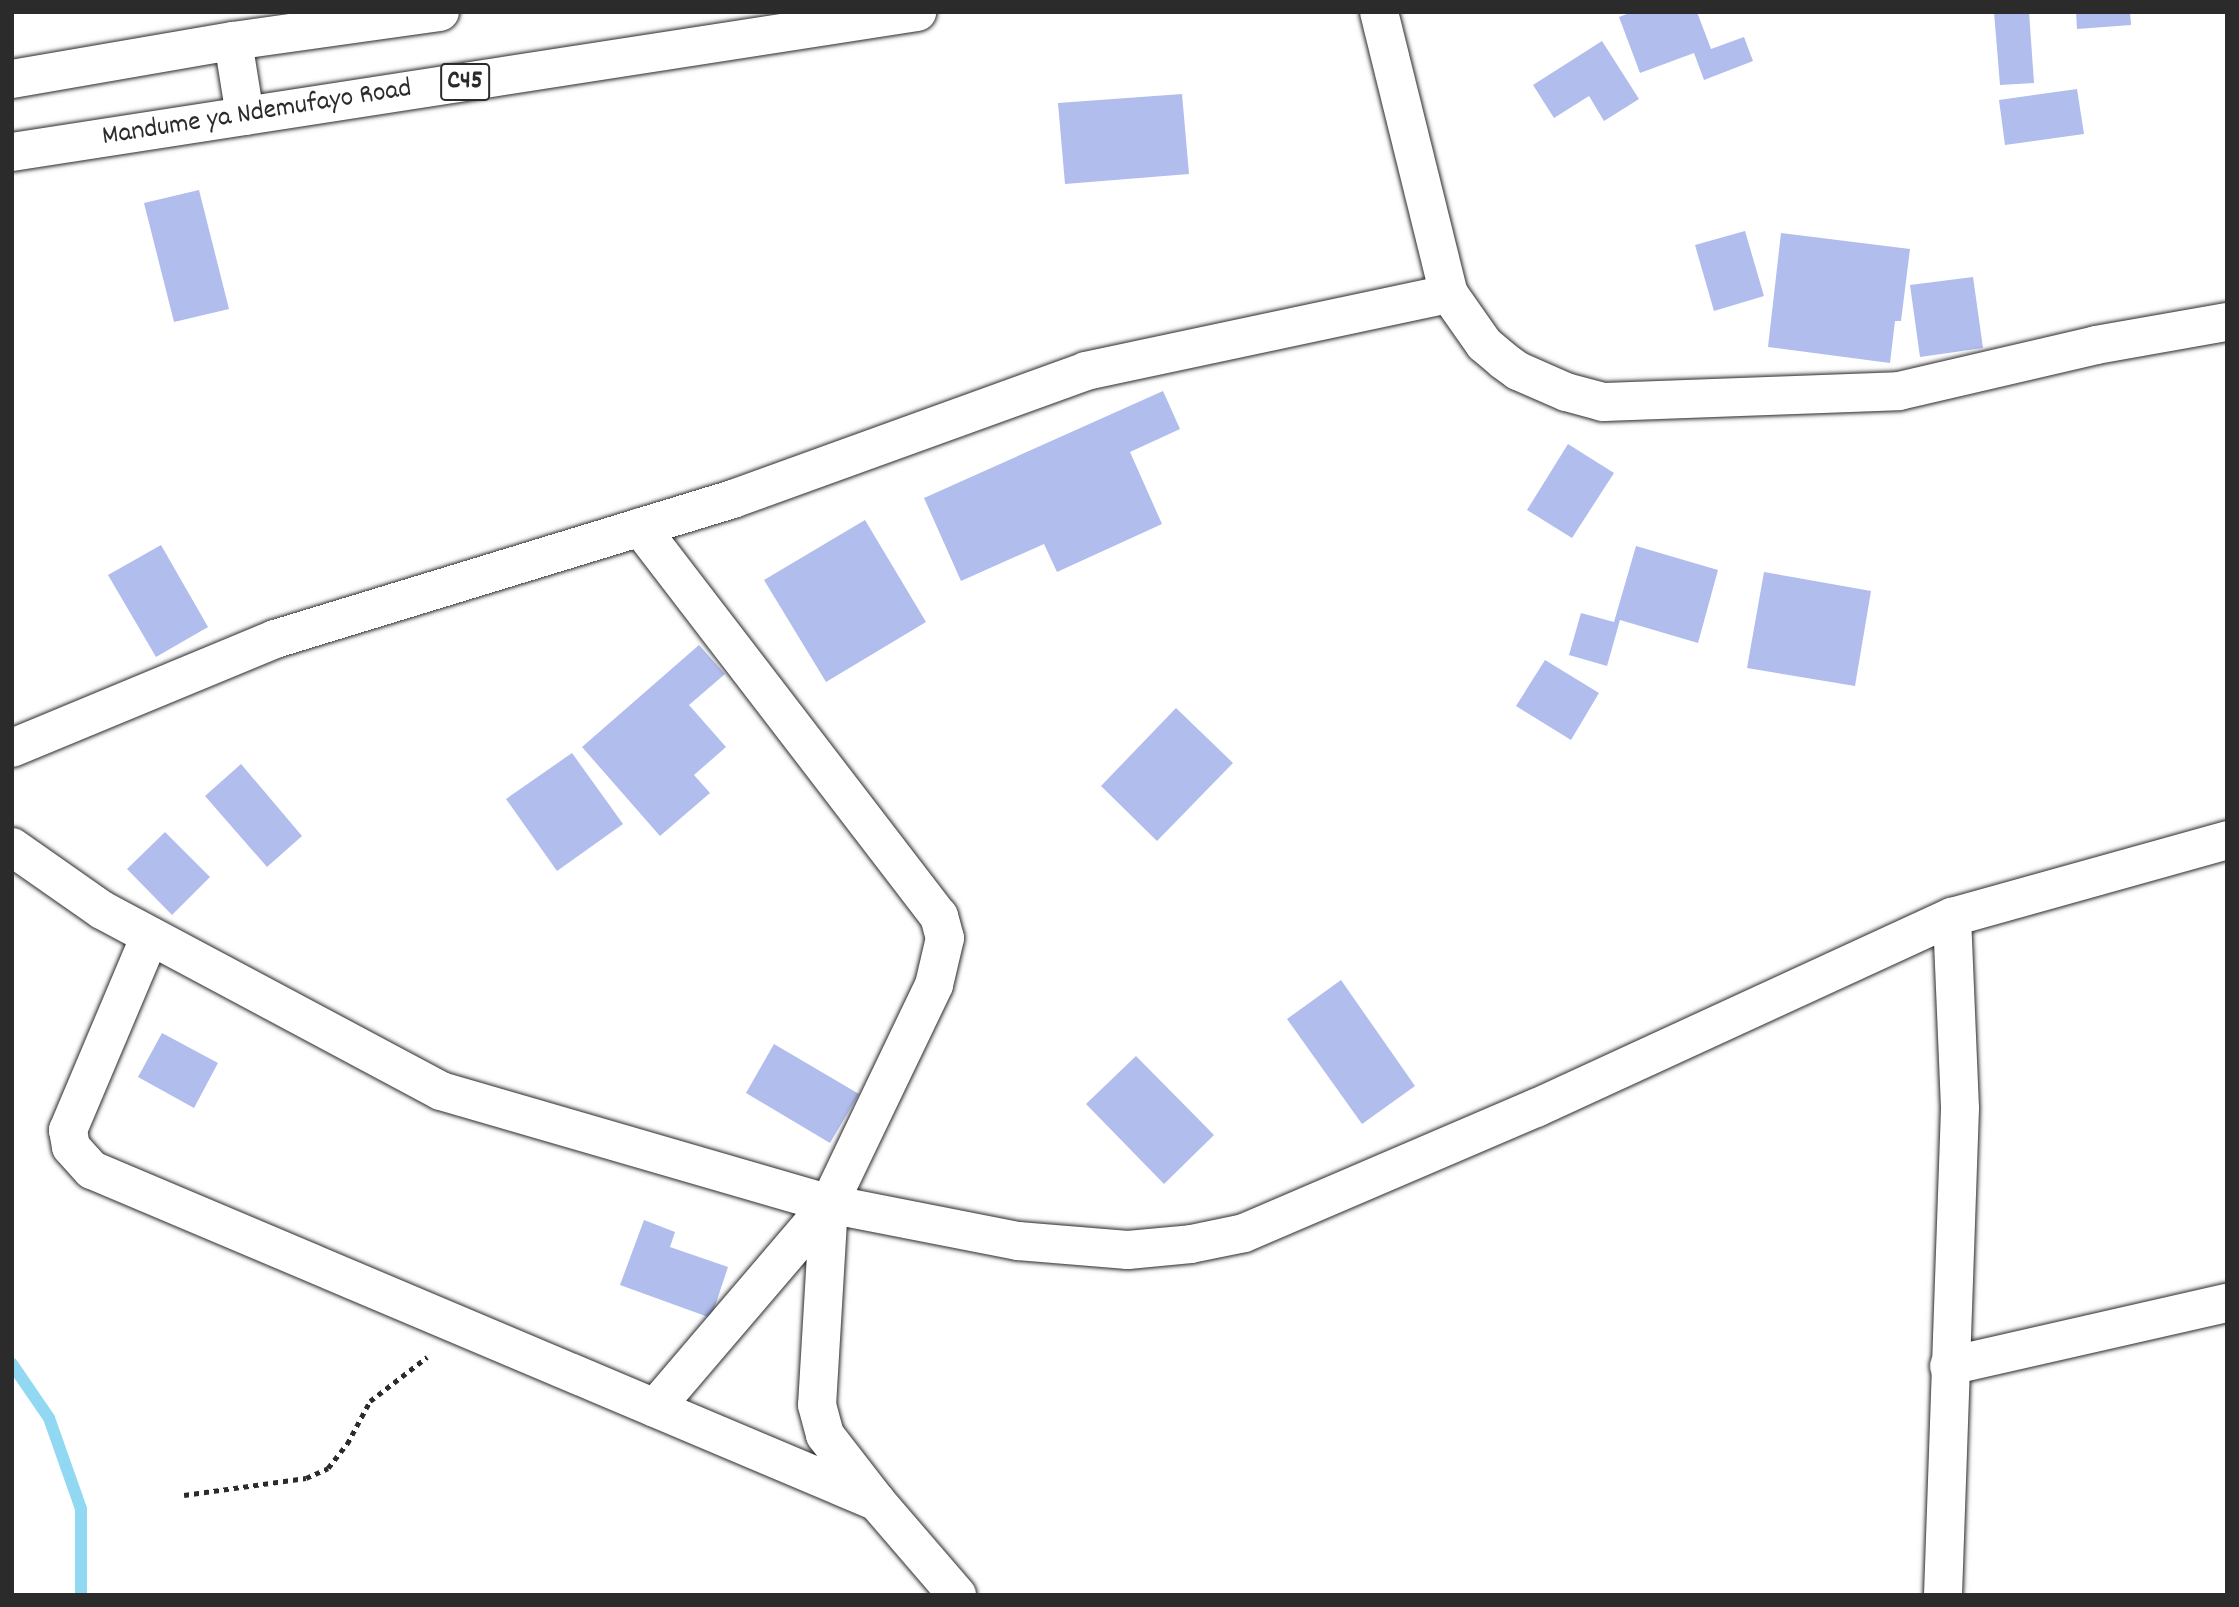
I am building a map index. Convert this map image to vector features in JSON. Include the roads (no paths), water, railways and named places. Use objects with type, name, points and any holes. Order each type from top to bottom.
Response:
[{"type":"street","points":[[12,79],[233,41],[440,12]]},
{"type":"street","name":"Mandume ya Ndemufayo Road","points":[[12,152],[918,12]]},
{"type":"street","points":[[1378,12],[1449,294],[1484,344],[1518,371],[1566,392],[1603,402],[1899,391],[2096,345],[2227,321]]},
{"type":"street","points":[[233,41],[245,116]]},
{"type":"street","points":[[12,748],[275,639],[733,499],[1086,371],[1449,294]]},
{"type":"street","points":[[640,527],[939,916],[945,938],[934,985],[829,1203],[655,1408]]},
{"type":"street","points":[[12,847],[102,910],[441,1091],[829,1203],[1018,1241],[1128,1250],[1191,1244],[1244,1233],[1328,1194],[1536,1108],[1952,917],[2227,840]]},
{"type":"street","points":[[1943,1595],[1959,1108],[1952,917]]},
{"type":"street","points":[[150,936],[68,1130],[71,1147],[92,1170],[877,1502]]},
{"type":"street","points":[[829,1203],[817,1405],[825,1435],[877,1502],[957,1595]]},
{"type":"street","points":[[1949,1366],[2227,1303]]},
{"type":"waterway","points":[[12,1364],[49,1418],[81,1509],[81,1595]]}]
